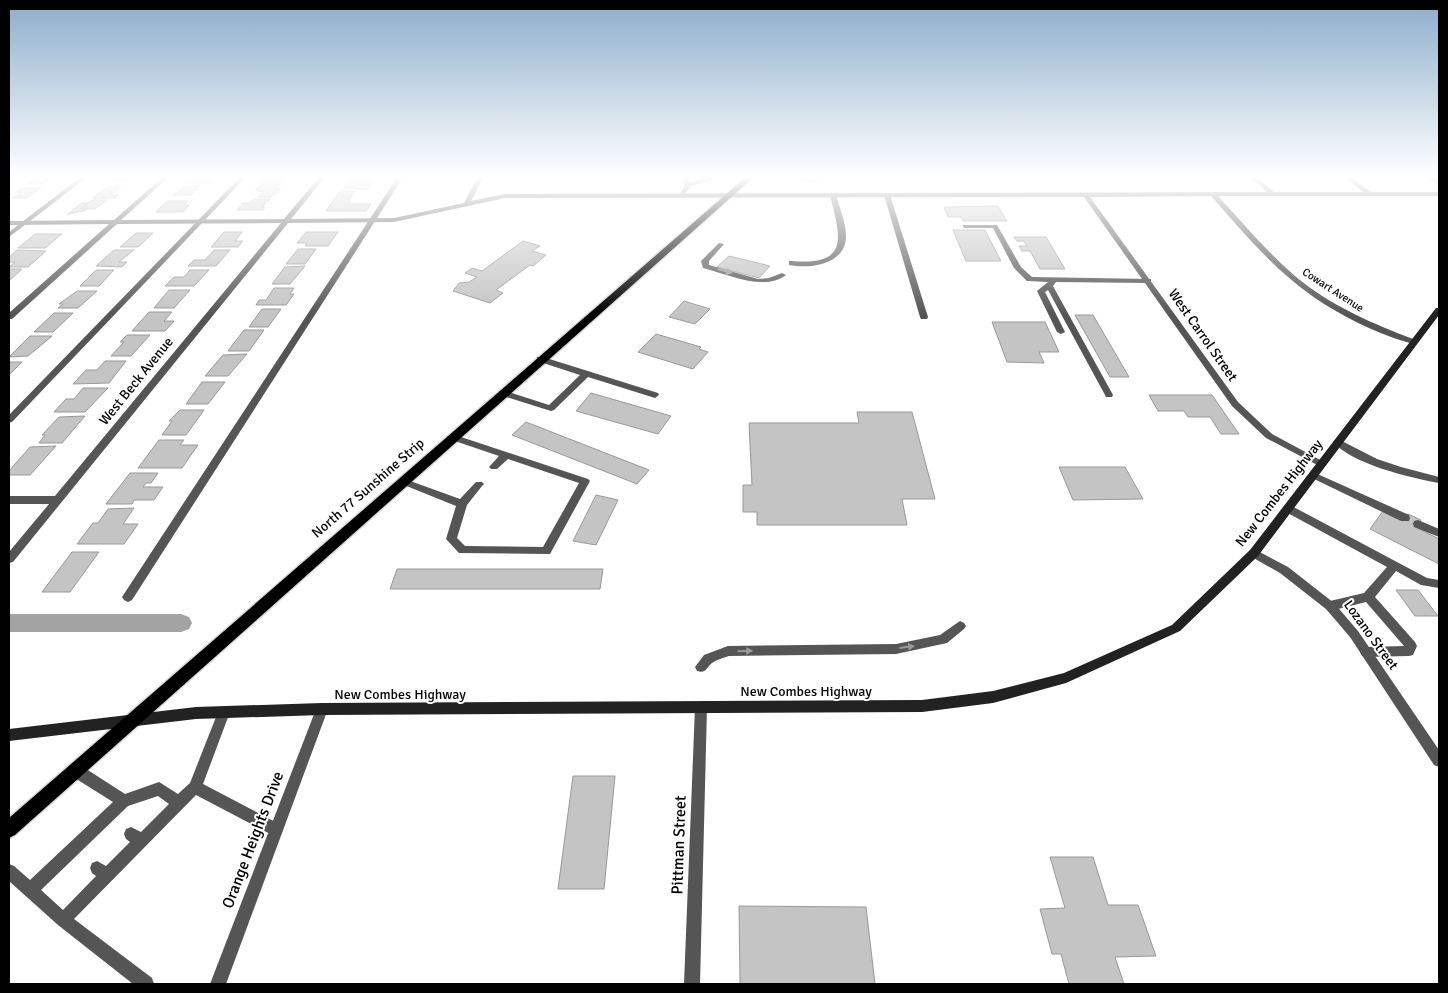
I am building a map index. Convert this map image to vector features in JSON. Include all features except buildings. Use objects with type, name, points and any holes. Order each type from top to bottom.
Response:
[{"type":"main road","name":"North 77 Sunshine Strip","points":[[9,829],[540,359],[699,222]]},
{"type":"street","points":[[9,236],[26,222]]},
{"type":"street","points":[[9,317],[115,222]]},
{"type":"street","points":[[9,420],[200,222]]},
{"type":"street","name":"West Beck Avenue","points":[[9,559],[285,222]]},
{"type":"street","points":[[128,597],[371,222]]},
{"type":"street","points":[[792,263],[807,265],[823,262],[840,247],[842,236],[839,222]]},
{"type":"street","points":[[895,222],[924,317]]},
{"type":"street","name":"West Carrol Street","points":[[1106,222],[1235,404],[1269,436],[1321,464]]},
{"type":"street","name":"Cowart Avenue","points":[[1239,222],[1292,277],[1312,292],[1367,324],[1413,342]]},
{"type":"street","points":[[965,226],[995,226],[1018,268],[1030,279],[1051,283],[1148,281]]},
{"type":"street","points":[[721,244],[705,261],[706,266],[758,281],[770,280],[782,274]]},
{"type":"street","points":[[1051,283],[1041,291],[1061,332]]},
{"type":"street","points":[[1051,283],[1109,394]]},
{"type":"street","name":"New Combes Highway","points":[[9,735],[196,713],[224,712],[322,709],[922,706],[993,697],[1066,678],[1176,628],[1254,553],[1439,310]]},
{"type":"street","points":[[540,359],[656,395]]},
{"type":"street","points":[[503,392],[551,408],[586,374]]},
{"type":"street","points":[[452,437],[585,481],[546,551],[463,550],[451,539],[462,504],[479,484]]},
{"type":"street","points":[[1338,442],[1349,451],[1402,472],[1439,480]]},
{"type":"street","points":[[494,467],[506,454]]},
{"type":"street","points":[[1313,475],[1405,518]]},
{"type":"street","points":[[402,481],[462,504]]},
{"type":"street","points":[[9,500],[56,500]]},
{"type":"street","points":[[1288,508],[1425,582],[1439,584]]},
{"type":"street","points":[[1418,524],[1439,533]]},
{"type":"street","name":"Lozano Street","points":[[1254,553],[1284,570],[1330,606],[1366,652],[1439,761]]},
{"type":"street","points":[[1330,606],[1368,597],[1394,566]]},
{"type":"street","points":[[1366,652],[1409,651],[1411,646],[1368,597]]},
{"type":"street","points":[[702,667],[708,660],[728,652],[876,650],[916,646],[943,639],[960,626]]},
{"type":"street","name":"Pittman Street","points":[[692,984],[701,707]]},
{"type":"street","name":"Orange Heights Drive","points":[[218,984],[322,709]]},
{"type":"street","points":[[63,920],[102,872],[136,837],[179,803],[195,787],[224,712]]},
{"type":"street","points":[[75,770],[124,801]]},
{"type":"street","points":[[195,787],[276,830]]},
{"type":"street","points":[[30,890],[79,852],[110,820],[124,801],[159,790],[179,803]]},
{"type":"street","points":[[9,871],[63,920],[146,984]]},
{"type":"waterway","points":[[9,623],[181,623]]}]
